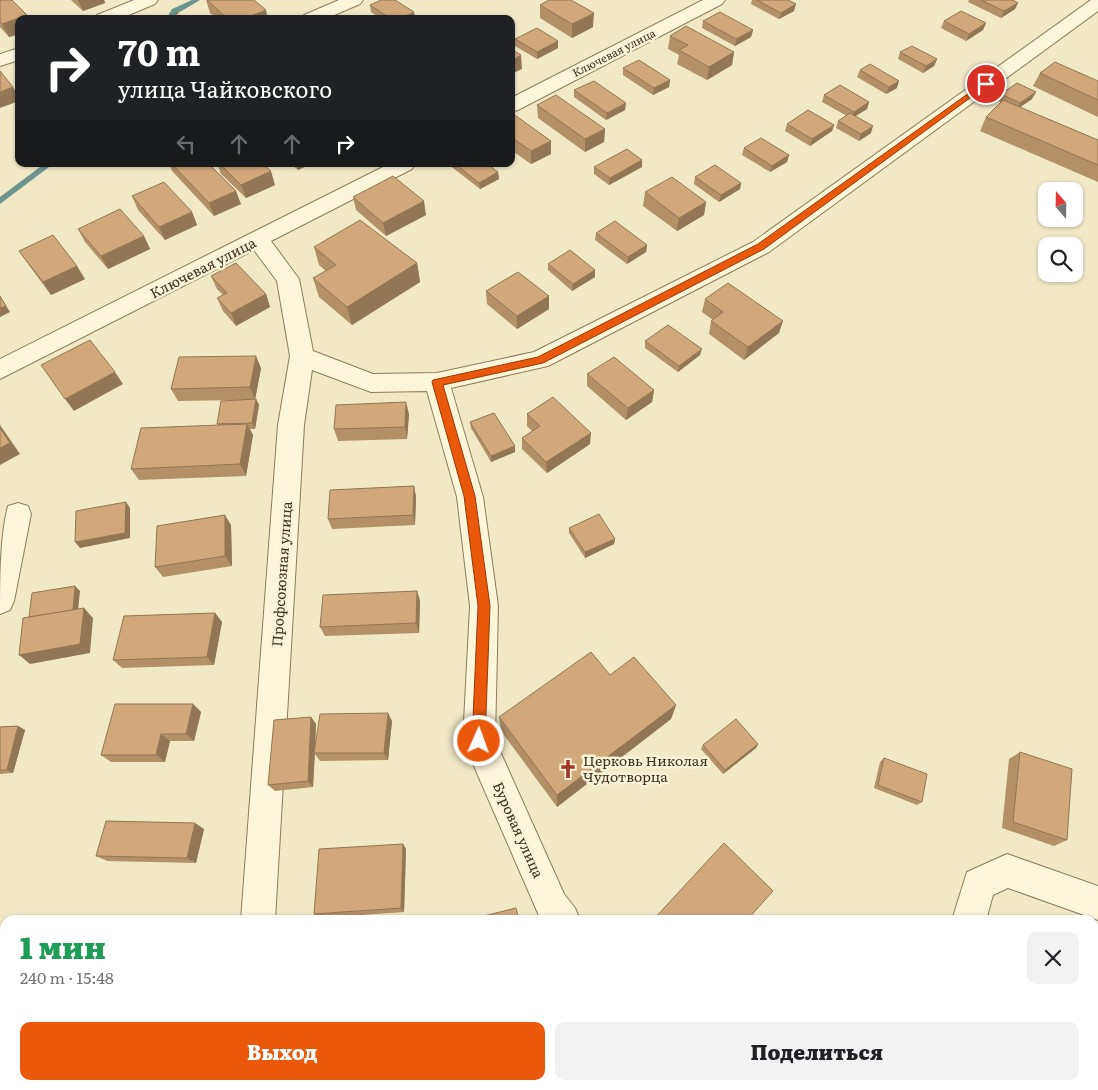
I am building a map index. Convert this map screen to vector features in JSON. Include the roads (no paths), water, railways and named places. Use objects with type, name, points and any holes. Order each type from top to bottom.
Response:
[{"type":"street","points":[[113,15],[149,0]]},
{"type":"street","points":[[319,15],[354,0]]},
{"type":"street","name":"Ключевая улица","points":[[515,104],[716,0]]},
{"type":"street","points":[[302,356],[371,383],[437,382],[540,360],[761,247],[1098,3]]},
{"type":"street","points":[[0,61],[15,55]]},
{"type":"street","name":"Ключевая улица","points":[[0,370],[258,240],[375,170],[390,167]]},
{"type":"street","name":"Профсоюзная улица","points":[[258,240],[288,279],[302,356],[291,425],[258,915]]},
{"type":"street","name":"Буровая улица","points":[[437,382],[470,496],[484,606],[479,741],[552,906],[560,915]]},
{"type":"street","points":[[0,601],[18,514]]},
{"type":"street","points":[[971,915],[980,884],[1007,871],[1098,903]]},
{"type":"waterway","points":[[172,15],[175,11],[197,0]]},
{"type":"waterway","points":[[0,201],[45,167]]},
{"type":"place","name":"Церковь Николая Чудотворца","points":[[568,769]]}]
